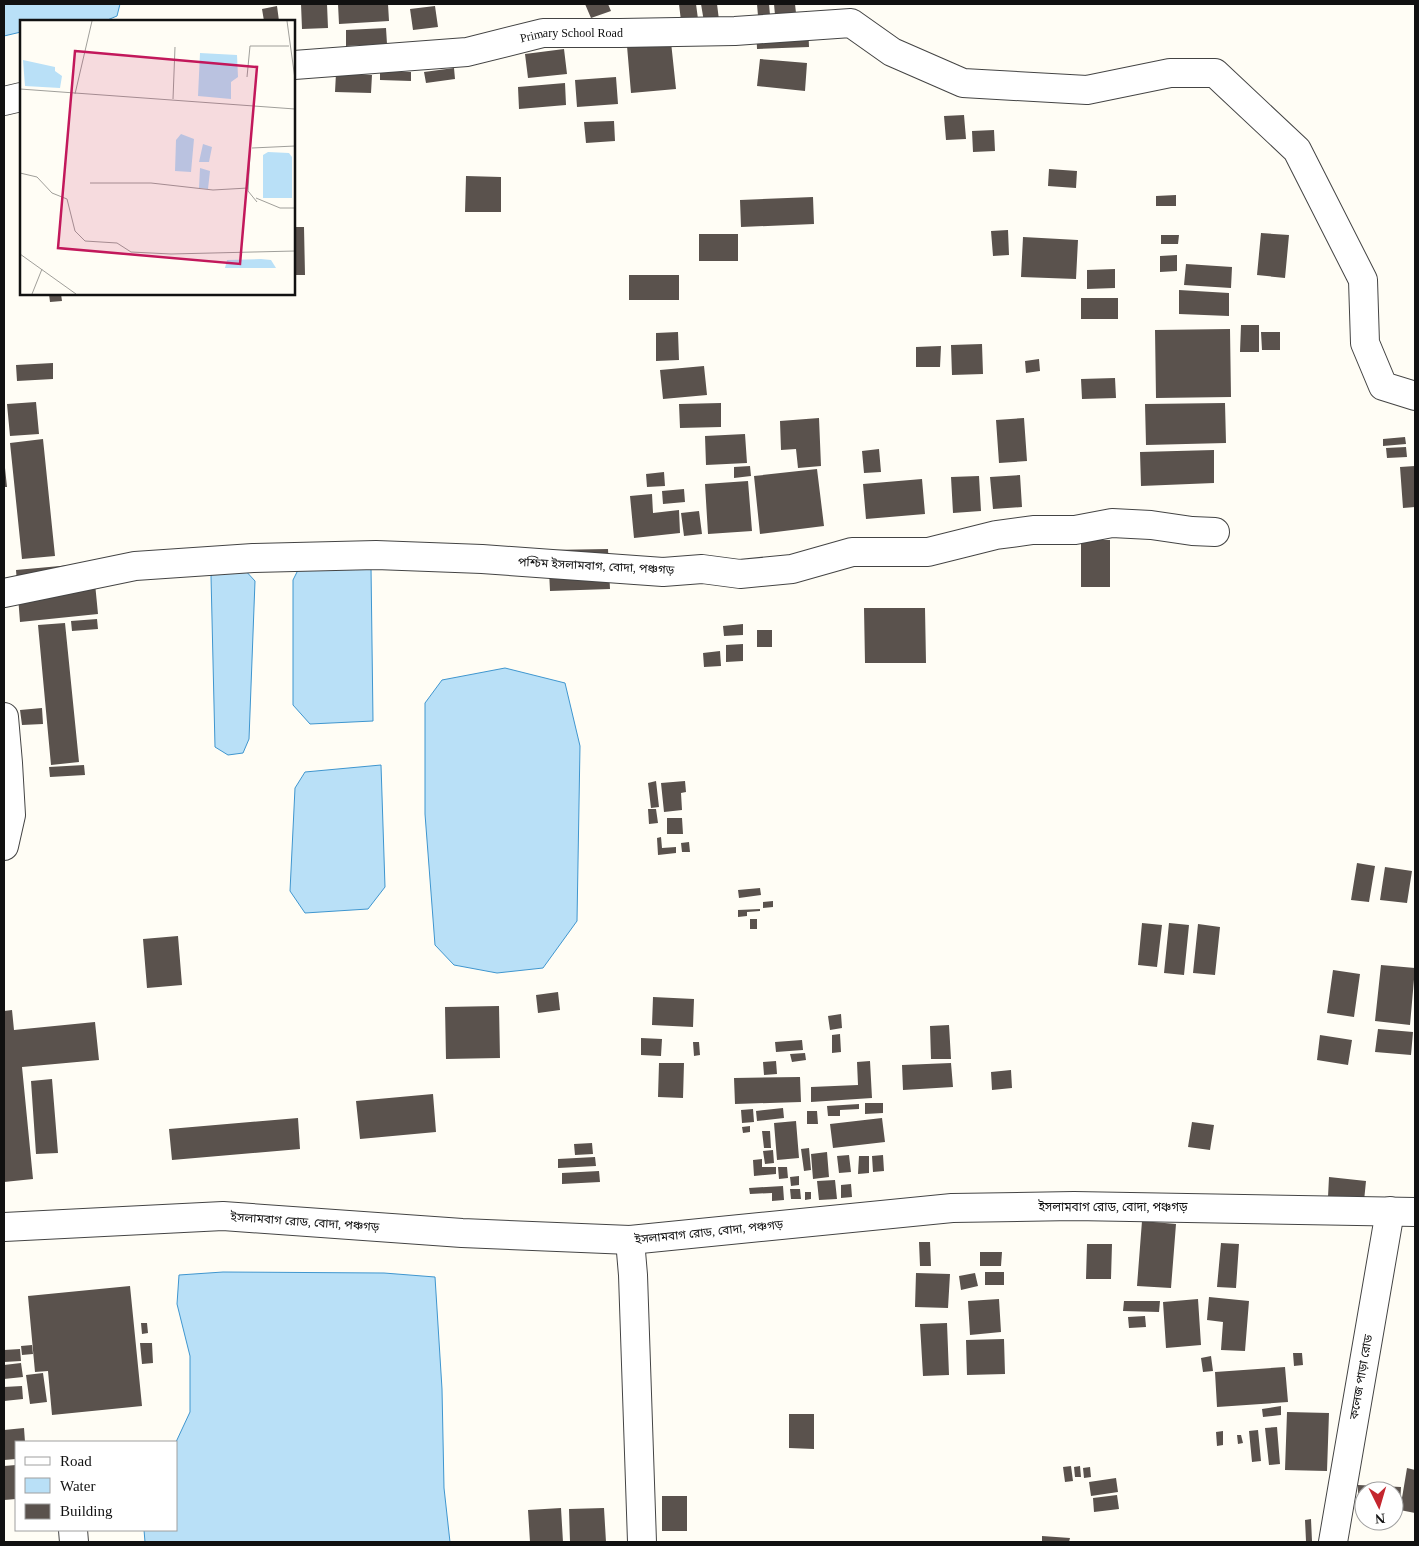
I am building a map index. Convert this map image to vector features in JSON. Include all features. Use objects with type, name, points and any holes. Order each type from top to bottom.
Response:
[{"type":"street","name":"Primary School Road","points":[[295,65],[467,52],[543,33],[735,30],[851,23],[892,52],[963,84],[1087,90],[1170,73],[1216,73],[1298,150],[1363,280],[1365,343],[1383,386],[1415,396]]},
{"type":"street","points":[[4,100],[20,97]]},
{"type":"street","name":"পশ্চিম ইসলামবাগ, বোদা, পঞ্চগড়","points":[[4,592],[135,566],[253,558],[376,555],[482,559],[663,572],[702,569],[740,574],[792,569],[852,552],[928,552],[996,535],[1032,530],[1075,530],[1112,523],[1215,532]]},
{"type":"street","points":[[4,717],[11,816],[4,846]]},
{"type":"street","name":"ইসলামবাগ রোড, বোদা, পঞ্চগড়","points":[[4,1227],[223,1216],[462,1233],[630,1240],[952,1208],[1074,1206],[1403,1212]]},
{"type":"street","name":"কলেজ পাড়া রোড","points":[[1333,1542],[1403,1212]]},
{"type":"street","points":[[630,1240],[635,1323],[642,1542]]},
{"type":"water","points":[[4,4],[120,4],[117,16],[107,20],[20,20],[20,32],[4,36]]},
{"type":"water","points":[[300,566],[371,567],[373,721],[310,724],[293,705],[293,580]]},
{"type":"water","points":[[221,567],[243,568],[255,581],[249,739],[243,753],[228,755],[215,747],[211,576]]},
{"type":"water","points":[[505,668],[565,683],[580,746],[577,921],[543,968],[497,973],[454,965],[435,945],[425,814],[425,703],[442,680]]},
{"type":"water","points":[[381,765],[385,887],[368,909],[305,913],[290,891],[295,788],[305,772]]},
{"type":"water","points":[[223,1272],[384,1273],[435,1277],[442,1389],[444,1488],[450,1542],[145,1542],[144,1531],[178,1531],[178,1441],[176,1441],[190,1412],[190,1356],[177,1304],[179,1275]]},
{"type":"building","points":[[301,4],[327,4],[328,28],[302,29]]},
{"type":"building","points":[[338,4],[388,4],[389,21],[339,24]]},
{"type":"building","points":[[585,4],[608,4],[611,11],[591,18]]},
{"type":"building","points":[[679,4],[696,4],[698,19],[681,21]]},
{"type":"building","points":[[701,4],[717,4],[719,20],[704,22]]},
{"type":"building","points":[[757,4],[769,4],[770,15],[758,16]]},
{"type":"building","points":[[774,4],[795,4],[796,13],[775,15]]},
{"type":"building","points":[[277,6],[279,20],[264,20],[262,9]]},
{"type":"building","points":[[435,6],[438,27],[413,30],[410,9]]},
{"type":"building","points":[[808,22],[809,47],[757,49],[756,24]]},
{"type":"building","points":[[386,28],[387,44],[346,46],[346,30]]},
{"type":"building","points":[[671,42],[676,89],[631,93],[627,46]]},
{"type":"building","points":[[564,49],[567,74],[528,78],[525,54]]},
{"type":"building","points":[[760,59],[807,63],[805,91],[757,86]]},
{"type":"building","points":[[454,68],[455,79],[426,83],[424,72]]},
{"type":"building","points":[[380,71],[411,72],[411,81],[380,80]]},
{"type":"building","points":[[336,73],[372,75],[371,93],[335,92]]},
{"type":"building","points":[[616,77],[618,104],[577,107],[575,80]]},
{"type":"building","points":[[565,83],[566,105],[519,109],[518,87]]},
{"type":"building","points":[[964,115],[966,139],[946,140],[944,116]]},
{"type":"building","points":[[614,121],[615,141],[586,143],[584,122]]},
{"type":"building","points":[[994,130],[995,151],[973,152],[972,131]]},
{"type":"building","points":[[1049,169],[1077,171],[1076,188],[1048,186]]},
{"type":"building","points":[[466,176],[501,177],[501,212],[465,212]]},
{"type":"building","points":[[1176,195],[1176,206],[1156,206],[1156,196]]},
{"type":"building","points":[[813,197],[814,224],[741,227],[740,200]]},
{"type":"building","points":[[295,227],[304,227],[305,275],[295,275]]},
{"type":"building","points":[[1008,230],[1009,255],[993,256],[991,231]]},
{"type":"building","points":[[1261,233],[1289,235],[1285,278],[1257,275]]},
{"type":"building","points":[[699,234],[738,234],[738,261],[699,261]]},
{"type":"building","points":[[1161,235],[1179,235],[1178,244],[1161,244]]},
{"type":"building","points":[[1023,237],[1078,240],[1076,279],[1021,277]]},
{"type":"building","points":[[1177,255],[1177,271],[1160,272],[1160,256]]},
{"type":"building","points":[[1186,264],[1232,267],[1231,288],[1184,285]]},
{"type":"building","points":[[1115,269],[1115,288],[1087,289],[1087,270]]},
{"type":"building","points":[[629,275],[679,275],[679,300],[629,300]]},
{"type":"building","points":[[1179,290],[1229,293],[1229,316],[1179,314]]},
{"type":"building","points":[[49,295],[61,295],[62,301],[50,302]]},
{"type":"building","points":[[1081,298],[1118,298],[1118,319],[1081,319]]},
{"type":"building","points":[[1241,325],[1259,325],[1259,352],[1240,352]]},
{"type":"building","points":[[1230,329],[1231,397],[1156,398],[1155,330]]},
{"type":"building","points":[[678,332],[679,360],[656,361],[656,333]]},
{"type":"building","points":[[1261,332],[1280,332],[1280,350],[1262,350]]},
{"type":"building","points":[[982,344],[983,374],[952,375],[951,345]]},
{"type":"building","points":[[941,346],[940,367],[916,367],[916,347]]},
{"type":"building","points":[[1039,359],[1040,371],[1026,373],[1025,361]]},
{"type":"building","points":[[53,363],[53,379],[17,381],[16,365]]},
{"type":"building","points":[[704,366],[707,395],[663,399],[660,370]]},
{"type":"building","points":[[1115,378],[1116,398],[1082,399],[1081,379]]},
{"type":"building","points":[[36,402],[39,434],[10,436],[7,404]]},
{"type":"building","points":[[721,403],[721,427],[680,428],[679,404]]},
{"type":"building","points":[[1225,403],[1226,443],[1146,445],[1145,404]]},
{"type":"building","points":[[819,418],[821,466],[798,468],[796,449],[781,450],[780,421]]},
{"type":"building","points":[[1024,418],[1027,461],[999,463],[996,420]]},
{"type":"building","points":[[745,434],[747,463],[706,465],[705,436]]},
{"type":"building","points":[[1405,437],[1406,444],[1383,446],[1383,439]]},
{"type":"building","points":[[43,439],[55,556],[22,559],[10,443]]},
{"type":"building","points":[[1406,447],[1407,457],[1387,458],[1386,448]]},
{"type":"building","points":[[879,449],[881,472],[864,473],[862,451]]},
{"type":"building","points":[[1214,450],[1214,483],[1141,486],[1140,452]]},
{"type":"building","points":[[750,466],[751,476],[734,478],[734,467]]},
{"type":"building","points":[[1415,466],[1415,507],[1403,508],[1400,467]]},
{"type":"building","points":[[5,468],[7,487],[4,487]]},
{"type":"building","points":[[817,469],[824,526],[760,534],[754,476]]},
{"type":"building","points":[[664,472],[665,486],[647,487],[646,474]]},
{"type":"building","points":[[1020,475],[1022,507],[993,509],[990,477]]},
{"type":"building","points":[[979,476],[981,511],[953,513],[951,477]]},
{"type":"building","points":[[922,479],[925,514],[866,519],[863,484]]},
{"type":"building","points":[[748,481],[752,531],[708,534],[705,484]]},
{"type":"building","points":[[684,489],[685,502],[663,504],[662,491]]},
{"type":"building","points":[[652,494],[653,513],[679,510],[680,533],[634,538],[630,496]]},
{"type":"building","points":[[699,511],[702,534],[684,536],[681,513]]},
{"type":"building","points":[[1081,540],[1110,540],[1110,587],[1081,587]]},
{"type":"building","points":[[608,549],[610,589],[550,591],[548,550]]},
{"type":"building","points":[[93,563],[98,614],[20,622],[16,570]]},
{"type":"building","points":[[864,608],[925,608],[926,663],[865,663]]},
{"type":"building","points":[[97,619],[98,629],[72,631],[71,621]]},
{"type":"building","points":[[65,623],[79,762],[51,765],[38,625]]},
{"type":"building","points":[[743,624],[743,635],[724,636],[723,626]]},
{"type":"building","points":[[757,630],[772,630],[772,647],[757,647]]},
{"type":"building","points":[[743,644],[743,661],[726,662],[726,645]]},
{"type":"building","points":[[720,651],[721,666],[704,667],[703,653]]},
{"type":"building","points":[[42,708],[43,724],[22,725],[20,710]]},
{"type":"building","points":[[84,765],[85,775],[50,777],[49,767]]},
{"type":"building","points":[[656,781],[659,807],[651,808],[648,783]]},
{"type":"building","points":[[685,781],[686,792],[681,793],[682,810],[664,812],[661,783]]},
{"type":"building","points":[[648,809],[656,809],[658,823],[649,824]]},
{"type":"building","points":[[667,818],[682,818],[683,834],[667,834]]},
{"type":"building","points":[[661,837],[662,848],[676,847],[676,853],[658,855],[657,838]]},
{"type":"building","points":[[689,842],[690,852],[682,852],[681,843]]},
{"type":"building","points":[[1357,863],[1375,866],[1369,902],[1351,900]]},
{"type":"building","points":[[1385,867],[1412,871],[1407,903],[1380,900]]},
{"type":"building","points":[[760,888],[761,895],[739,898],[738,890]]},
{"type":"building","points":[[773,901],[773,907],[763,908],[763,902]]},
{"type":"building","points":[[760,909],[760,911],[747,912],[747,916],[738,917],[738,910]]},
{"type":"building","points":[[750,919],[757,919],[757,929],[750,929]]},
{"type":"building","points":[[1142,923],[1162,925],[1157,967],[1138,965]]},
{"type":"building","points":[[1169,923],[1189,925],[1184,975],[1164,973]]},
{"type":"building","points":[[1198,924],[1220,927],[1215,975],[1193,973]]},
{"type":"building","points":[[178,936],[182,985],[147,988],[143,939]]},
{"type":"building","points":[[1381,965],[1415,968],[1410,1025],[1375,1021]]},
{"type":"building","points":[[1333,970],[1360,974],[1354,1017],[1327,1013]]},
{"type":"building","points":[[558,992],[560,1010],[538,1013],[536,995]]},
{"type":"building","points":[[653,997],[694,999],[693,1027],[652,1025]]},
{"type":"building","points":[[499,1006],[500,1058],[446,1059],[445,1007]]},
{"type":"building","points":[[12,1010],[14,1030],[95,1022],[99,1060],[22,1067],[33,1179],[4,1182],[4,1011]]},
{"type":"building","points":[[841,1014],[842,1028],[830,1030],[828,1016]]},
{"type":"building","points":[[949,1025],[951,1059],[931,1059],[930,1026]]},
{"type":"building","points":[[1378,1029],[1413,1032],[1411,1055],[1375,1052]]},
{"type":"building","points":[[840,1034],[841,1052],[832,1053],[832,1035]]},
{"type":"building","points":[[1320,1035],[1352,1040],[1348,1065],[1317,1060]]},
{"type":"building","points":[[641,1038],[662,1039],[661,1056],[641,1055]]},
{"type":"building","points":[[802,1040],[803,1050],[776,1052],[775,1042]]},
{"type":"building","points":[[693,1042],[699,1042],[700,1055],[694,1056]]},
{"type":"building","points":[[805,1053],[806,1060],[792,1062],[790,1054]]},
{"type":"building","points":[[776,1061],[777,1074],[764,1075],[763,1062]]},
{"type":"building","points":[[870,1061],[872,1098],[811,1102],[811,1087],[858,1085],[857,1062]]},
{"type":"building","points":[[659,1063],[684,1063],[683,1098],[658,1097]]},
{"type":"building","points":[[951,1063],[953,1087],[903,1090],[902,1065]]},
{"type":"building","points":[[1011,1070],[1012,1088],[992,1090],[991,1072]]},
{"type":"building","points":[[800,1077],[801,1102],[735,1104],[734,1078]]},
{"type":"building","points":[[52,1079],[58,1153],[36,1154],[31,1081]]},
{"type":"building","points":[[433,1094],[436,1132],[360,1139],[356,1101]]},
{"type":"building","points":[[865,1103],[883,1103],[883,1113],[865,1114]]},
{"type":"building","points":[[859,1104],[859,1109],[840,1110],[840,1116],[828,1116],[827,1106]]},
{"type":"building","points":[[783,1108],[784,1118],[757,1121],[756,1111]]},
{"type":"building","points":[[753,1109],[754,1122],[742,1123],[741,1110]]},
{"type":"building","points":[[807,1111],[817,1111],[818,1124],[807,1124]]},
{"type":"building","points":[[298,1118],[300,1149],[172,1160],[169,1129]]},
{"type":"building","points":[[882,1118],[885,1142],[833,1148],[830,1124]]},
{"type":"building","points":[[796,1121],[799,1158],[777,1160],[774,1123]]},
{"type":"building","points":[[1192,1122],[1214,1125],[1210,1150],[1188,1147]]},
{"type":"building","points":[[750,1126],[750,1132],[743,1133],[742,1127]]},
{"type":"building","points":[[762,1131],[770,1131],[771,1148],[764,1148]]},
{"type":"building","points":[[592,1143],[593,1154],[575,1155],[574,1144]]},
{"type":"building","points":[[809,1148],[811,1170],[804,1171],[801,1149]]},
{"type":"building","points":[[773,1150],[774,1163],[765,1164],[763,1151]]},
{"type":"building","points":[[827,1152],[829,1177],[813,1179],[811,1154]]},
{"type":"building","points":[[849,1155],[851,1172],[839,1173],[837,1156]]},
{"type":"building","points":[[883,1155],[884,1171],[873,1172],[872,1156]]},
{"type":"building","points":[[859,1156],[869,1156],[869,1173],[858,1174]]},
{"type":"building","points":[[595,1157],[596,1166],[558,1168],[558,1159]]},
{"type":"building","points":[[762,1159],[762,1167],[776,1167],[776,1174],[754,1176],[753,1160]]},
{"type":"building","points":[[778,1167],[787,1167],[788,1178],[779,1179]]},
{"type":"building","points":[[599,1171],[600,1182],[562,1184],[562,1173]]},
{"type":"building","points":[[799,1176],[799,1185],[791,1186],[790,1177]]},
{"type":"building","points":[[1329,1177],[1366,1181],[1364,1201],[1328,1197]]},
{"type":"building","points":[[835,1180],[837,1199],[819,1200],[817,1181]]},
{"type":"building","points":[[851,1184],[852,1197],[841,1198],[841,1185]]},
{"type":"building","points":[[783,1186],[784,1200],[772,1201],[772,1193],[750,1194],[749,1188]]},
{"type":"building","points":[[790,1189],[800,1189],[801,1199],[791,1199]]},
{"type":"building","points":[[805,1192],[811,1192],[811,1199],[805,1200]]},
{"type":"building","points":[[1142,1221],[1176,1224],[1171,1288],[1137,1286]]},
{"type":"building","points":[[919,1242],[930,1242],[931,1266],[920,1266]]},
{"type":"building","points":[[1221,1243],[1239,1244],[1236,1288],[1217,1287]]},
{"type":"building","points":[[1087,1244],[1112,1244],[1111,1279],[1086,1279]]},
{"type":"building","points":[[980,1252],[1002,1252],[1001,1266],[980,1266]]},
{"type":"building","points":[[985,1272],[1004,1272],[1004,1285],[985,1285]]},
{"type":"building","points":[[916,1273],[950,1274],[948,1308],[915,1307]]},
{"type":"building","points":[[975,1273],[978,1286],[961,1290],[959,1276]]},
{"type":"building","points":[[130,1286],[142,1406],[52,1415],[48,1371],[35,1372],[28,1296]]},
{"type":"building","points":[[1209,1297],[1249,1301],[1245,1351],[1221,1350],[1223,1322],[1207,1320]]},
{"type":"building","points":[[999,1299],[1001,1332],[970,1335],[968,1301]]},
{"type":"building","points":[[1198,1299],[1201,1345],[1166,1348],[1163,1302]]},
{"type":"building","points":[[1124,1301],[1160,1301],[1159,1312],[1123,1311]]},
{"type":"building","points":[[1145,1316],[1146,1327],[1129,1328],[1128,1317]]},
{"type":"building","points":[[141,1323],[147,1323],[148,1333],[142,1334]]},
{"type":"building","points":[[947,1323],[949,1375],[923,1376],[920,1324]]},
{"type":"building","points":[[1004,1339],[1005,1374],[967,1375],[966,1340]]},
{"type":"building","points":[[140,1343],[152,1343],[153,1363],[142,1364]]},
{"type":"building","points":[[32,1345],[33,1354],[22,1355],[21,1346]]},
{"type":"building","points":[[20,1349],[21,1361],[4,1362],[4,1350]]},
{"type":"building","points":[[1293,1353],[1302,1353],[1303,1365],[1294,1366]]},
{"type":"building","points":[[1211,1356],[1213,1371],[1203,1372],[1201,1358]]},
{"type":"building","points":[[21,1363],[23,1377],[4,1379],[4,1365]]},
{"type":"building","points":[[1285,1367],[1288,1402],[1217,1407],[1215,1372]]},
{"type":"building","points":[[43,1373],[47,1402],[30,1404],[26,1375]]},
{"type":"building","points":[[22,1386],[23,1399],[4,1401],[4,1387]]},
{"type":"building","points":[[1281,1406],[1281,1415],[1263,1417],[1262,1409]]},
{"type":"building","points":[[1287,1412],[1329,1413],[1327,1471],[1285,1470]]},
{"type":"building","points":[[789,1414],[814,1414],[814,1449],[789,1448]]},
{"type":"building","points":[[1277,1427],[1280,1464],[1269,1465],[1265,1428]]},
{"type":"building","points":[[24,1428],[25,1441],[15,1441],[15,1459],[4,1460],[4,1430]]},
{"type":"building","points":[[1258,1430],[1261,1461],[1252,1462],[1249,1431]]},
{"type":"building","points":[[1223,1431],[1223,1445],[1217,1446],[1216,1432]]},
{"type":"building","points":[[1237,1435],[1241,1435],[1243,1443],[1238,1444]]},
{"type":"building","points":[[15,1465],[15,1499],[4,1500],[4,1466]]},
{"type":"building","points":[[1071,1466],[1073,1481],[1065,1482],[1063,1467]]},
{"type":"building","points":[[1080,1466],[1081,1477],[1075,1477],[1074,1467]]},
{"type":"building","points":[[1090,1467],[1091,1477],[1084,1478],[1083,1468]]},
{"type":"building","points":[[1407,1468],[1415,1470],[1415,1513],[1404,1511],[1404,1486]]},
{"type":"building","points":[[1116,1478],[1118,1492],[1091,1496],[1089,1482]]},
{"type":"building","points":[[1117,1495],[1119,1509],[1094,1512],[1093,1498]]},
{"type":"building","points":[[662,1496],[687,1496],[687,1531],[662,1531]]},
{"type":"building","points":[[561,1508],[563,1542],[530,1542],[528,1510]]},
{"type":"building","points":[[604,1508],[606,1542],[570,1542],[569,1509]]},
{"type":"building","points":[[1311,1519],[1312,1541],[1306,1541],[1305,1520]]},
{"type":"building","points":[[1042,1536],[1070,1538],[1069,1542],[1042,1542]]}]
